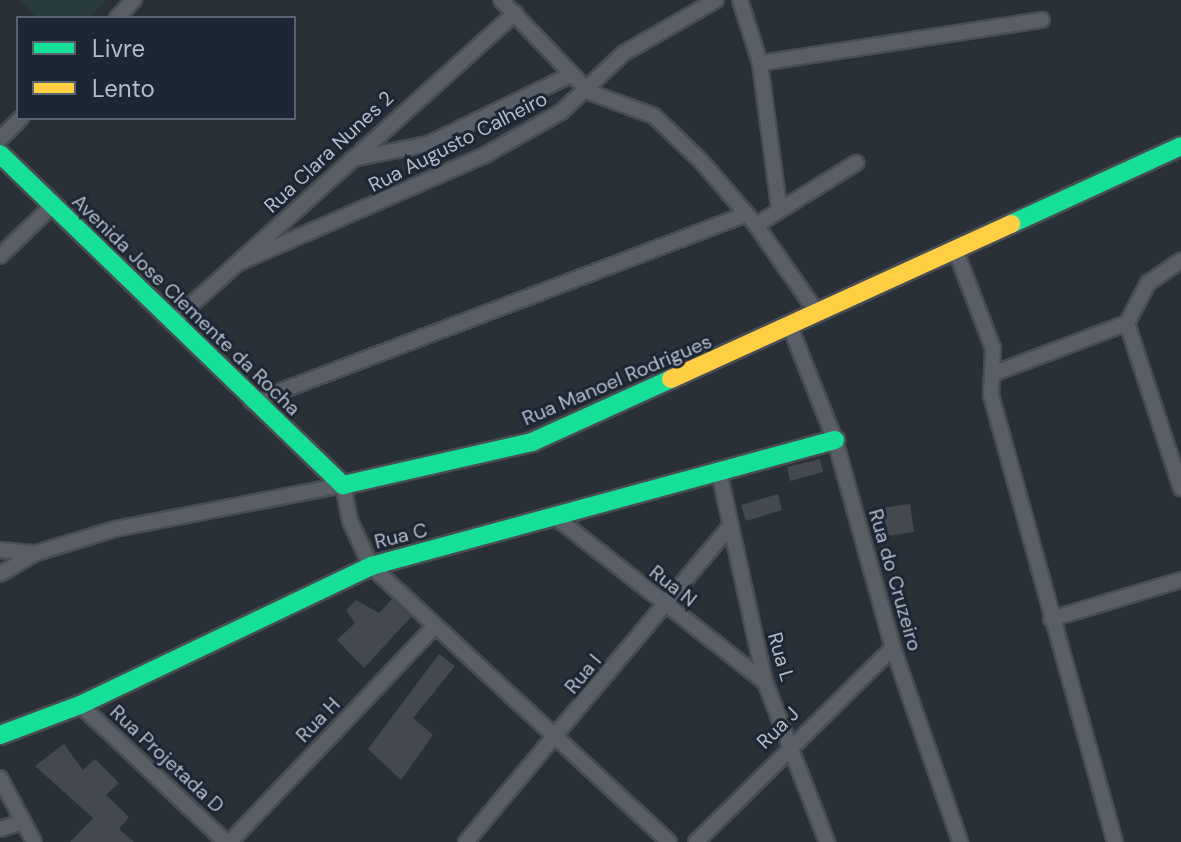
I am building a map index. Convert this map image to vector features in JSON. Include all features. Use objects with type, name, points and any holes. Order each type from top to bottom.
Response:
[{"type":"street","points":[[119,16],[134,0]]},
{"type":"street","points":[[501,0],[589,92],[654,116],[751,219],[818,314]]},
{"type":"street","name":"Rua Augusto Calheiro","points":[[238,263],[485,155],[589,92],[624,53],[716,0]]},
{"type":"street","points":[[740,0],[760,63],[779,207]]},
{"type":"street","name":"Rua Clara Nunes 2","points":[[172,322],[515,13]]},
{"type":"street","points":[[760,63],[1042,20]]},
{"type":"street","points":[[352,159],[428,144],[571,75]]},
{"type":"street","points":[[0,139],[19,120]]},
{"type":"street","name":"Rua Manoel Rodrigues","points":[[36,553],[212,507],[343,485],[532,442],[791,329],[955,249],[1181,146]]},
{"type":"street","name":"Avenida Jose Clemente da Rocha","points":[[0,154],[252,402],[343,485]]},
{"type":"street","points":[[252,402],[751,219],[779,207],[856,163]]},
{"type":"street","points":[[0,256],[52,206]]},
{"type":"street","points":[[955,249],[989,336],[995,373],[991,395],[1115,842]]},
{"type":"street","points":[[995,373],[1127,323],[1148,283],[1181,261]]},
{"type":"street","points":[[1127,323],[1181,488]]},
{"type":"street","name":"Rua do Cruzeiro","points":[[791,329],[835,440],[893,648],[960,842]]},
{"type":"street","name":"Rua C","points":[[0,735],[80,705],[268,610],[371,566],[720,476],[835,440]]},
{"type":"street","name":"Rua L","points":[[720,476],[727,530],[765,682],[791,742],[827,842]]},
{"type":"street","points":[[343,485],[350,521],[371,566],[669,842]]},
{"type":"street","name":"Rua N","points":[[558,519],[765,682]]},
{"type":"street","name":"Rua I","points":[[466,842],[666,607],[727,530]]},
{"type":"street","points":[[0,550],[36,553]]},
{"type":"street","points":[[0,574],[36,553]]},
{"type":"street","points":[[1051,619],[1181,580]]},
{"type":"street","name":"Rua H","points":[[228,842],[435,626]]},
{"type":"street","name":"Rua J","points":[[696,842],[791,742],[893,648]]},
{"type":"street","name":"Rua Projetada D","points":[[80,705],[228,842]]},
{"type":"street","points":[[0,778],[34,842]]},
{"type":"street","points":[[0,829],[23,822]]},
{"type":"green space","points":[[20,0],[106,0],[90,16],[35,16]]},
{"type":"building","points":[[820,459],[823,472],[790,481],[787,467]]},
{"type":"building","points":[[778,494],[782,510],[746,521],[741,505]]},
{"type":"building","points":[[910,504],[914,532],[885,536],[881,508]]},
{"type":"building","points":[[392,599],[411,617],[364,668],[337,640],[355,623],[346,610],[356,600],[379,613]]},
{"type":"building","points":[[439,654],[455,666],[413,718],[433,735],[401,780],[368,749]]},
{"type":"building","points":[[64,744],[83,770],[95,759],[119,783],[106,795],[129,817],[119,829],[134,842],[70,842],[93,818],[35,766]]},
{"type":"traffic: fast","points":[[1011,224],[1181,146]]},
{"type":"traffic: fast","points":[[0,154],[343,485],[532,442],[671,379]]},
{"type":"traffic: fast","points":[[0,735],[80,705],[371,566],[835,440]]},
{"type":"traffic: slow","points":[[671,379],[1011,224]]}]
